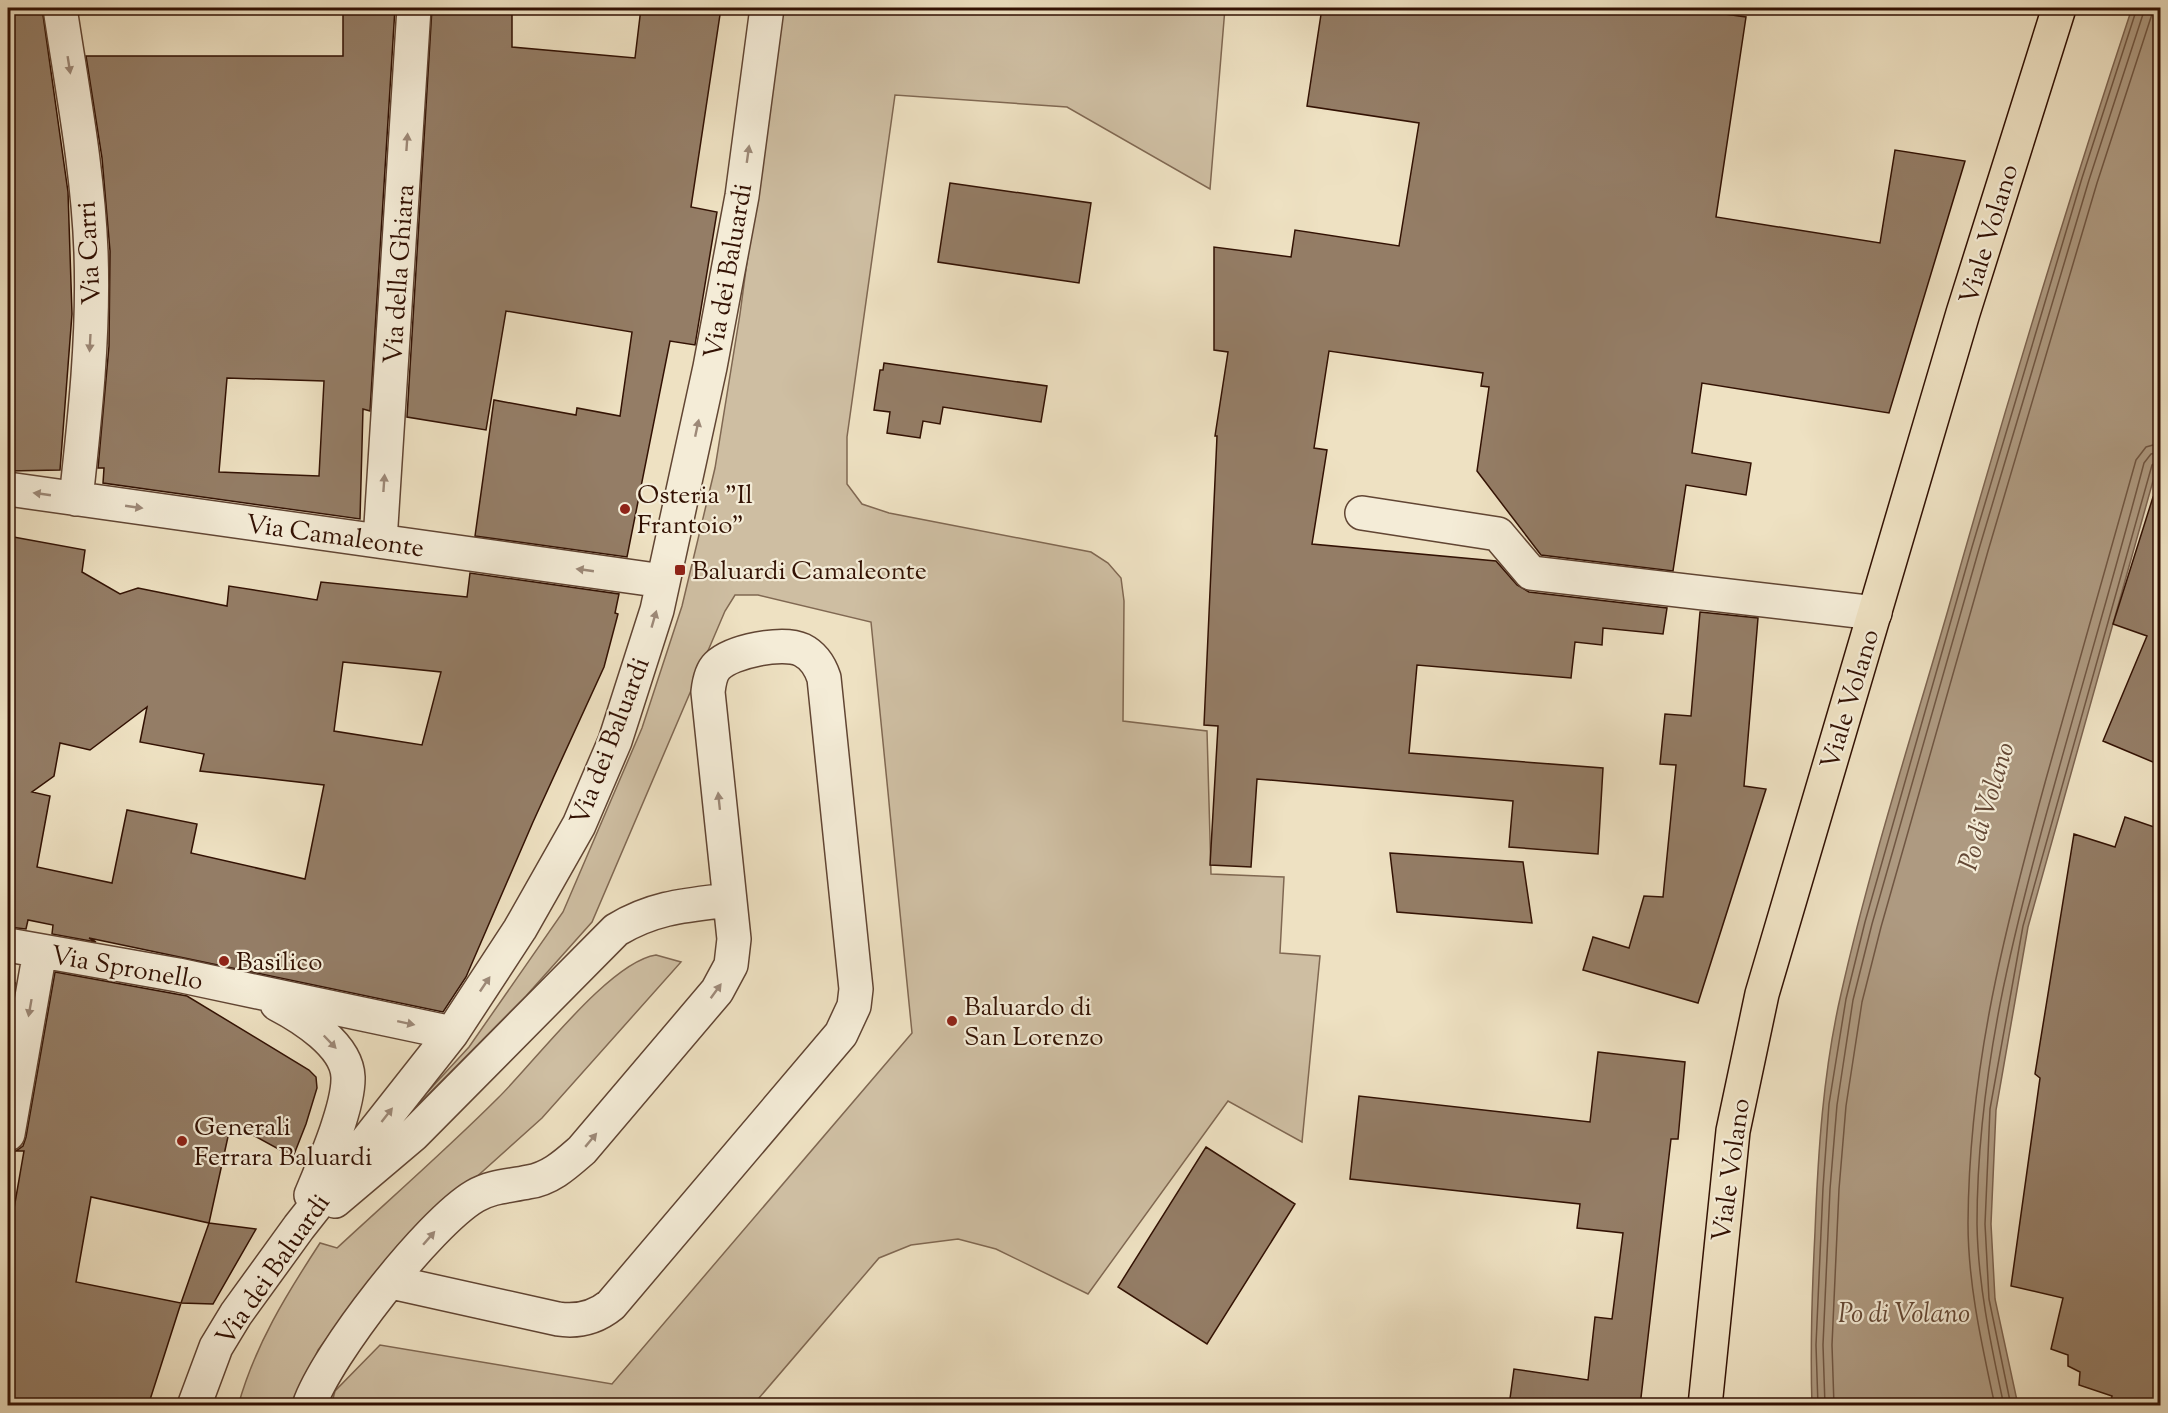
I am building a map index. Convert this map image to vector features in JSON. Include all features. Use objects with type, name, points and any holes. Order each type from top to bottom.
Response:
[{"type":"main road","name":"Viale Volano","points":[[1705,1406],[1725,1194],[1744,1070],[1781,927],[1963,313],[2059,8]]},
{"type":"street","name":"Via Carri","points":[[60,8],[78,128],[91,250],[88,377],[76,499]]},
{"type":"street","name":"Via della Ghiara","points":[[380,541],[414,8]]},
{"type":"street","name":"Via dei Baluardi","points":[[194,1406],[216,1347],[236,1314],[299,1227],[452,1033],[520,929],[579,825],[615,741],[648,641],[710,368],[742,195],[767,8]]},
{"type":"street","name":"Via Camaleonte","points":[[8,489],[663,581]]},
{"type":"street","points":[[1362,513],[1498,534],[1532,573],[1875,612]]},
{"type":"street","points":[[309,1406],[331,1361],[391,1282],[446,1218],[462,1205],[493,1188],[544,1178],[564,1166],[582,1150],[721,985],[731,965],[733,952],[708,692],[710,679],[715,668],[727,657],[741,651],[799,648],[811,655],[824,678],[856,989],[854,1006],[841,1034],[611,1305],[601,1313],[572,1321],[558,1319],[391,1282]]},
{"type":"street","points":[[299,1227],[363,1179],[413,1135],[616,930],[637,916],[658,909],[729,900]]},
{"type":"street","name":"Via Spronello","points":[[8,945],[246,989],[452,1033]]},
{"type":"street","points":[[8,1134],[40,951]]},
{"type":"street","name":"Via Spronello","points":[[246,989],[307,1020],[336,1048],[348,1076],[342,1108],[299,1227]]},
{"type":"shaded area","points":[[781,8],[1225,8],[1210,189],[1067,107],[895,95],[847,437],[847,484],[862,504],[889,513],[1091,552],[1108,563],[1121,578],[1124,601],[1123,721],[1207,731],[1211,874],[1284,877],[1280,953],[1320,956],[1302,1142],[1228,1101],[1088,1294],[996,1249],[958,1239],[911,1245],[879,1258],[753,1405],[331,1406],[335,1391],[380,1345],[612,1384],[912,1033],[871,622],[758,595],[735,595],[725,611],[592,922],[526,996],[384,1139],[469,1047],[563,912],[642,728],[682,606],[715,468],[740,314]]},
{"type":"shaded area","points":[[656,955],[681,962],[542,1118],[443,1207],[380,1285],[335,1327],[318,1350],[295,1405],[238,1406],[262,1341],[320,1243],[337,1248],[498,1098],[595,994],[637,962]]},
{"type":"water","name":"Po di Volano","points":[[2132,8],[2160,8],[2160,456],[2028,927],[1996,1110],[1991,1224],[1995,1299],[2018,1405],[1812,1406],[1812,1297],[1820,1143],[1830,1053],[1841,994],[1878,850],[1992,459],[2060,233]]},
{"type":"building","points":[[8,8],[42,8],[68,192],[72,314],[60,470],[8,471]]},
{"type":"building","points":[[343,8],[395,8],[370,411],[363,409],[360,519],[103,483],[104,468],[98,468],[109,346],[110,251],[102,158],[86,56],[343,56]],"holes":[[[227,378],[324,381],[319,476],[219,472]]]},
{"type":"building","points":[[432,8],[512,8],[512,47],[635,58],[641,8],[721,8],[691,207],[717,212],[695,345],[670,341],[627,557],[475,536],[494,400],[576,415],[577,408],[620,416],[632,332],[506,311],[486,430],[407,417]]},
{"type":"building","points":[[1322,8],[1682,8],[1746,17],[1716,217],[1880,243],[1895,150],[1965,161],[1889,413],[1702,383],[1692,453],[1751,463],[1746,495],[1686,485],[1673,571],[1541,555],[1477,471],[1489,387],[1481,386],[1483,373],[1329,351],[1314,448],[1327,450],[1312,544],[1496,561],[1517,585],[1529,592],[1667,608],[1663,634],[1603,628],[1602,645],[1575,642],[1571,678],[1417,665],[1409,753],[1603,768],[1598,854],[1509,847],[1513,801],[1257,779],[1251,867],[1210,865],[1218,726],[1204,725],[1217,436],[1215,436],[1228,352],[1214,350],[1214,247],[1291,257],[1295,230],[1399,246],[1419,123],[1307,106]]},
{"type":"building","points":[[950,183],[1091,203],[1079,283],[938,262]]},
{"type":"building","points":[[884,363],[1047,386],[1041,422],[943,407],[940,424],[923,421],[920,438],[887,433],[890,412],[874,410],[880,370],[883,370]]},
{"type":"building","points":[[2153,497],[2160,498],[2160,765],[2103,741],[2147,636],[2113,624]]},
{"type":"building","points":[[8,536],[85,550],[82,572],[120,594],[138,588],[227,606],[229,586],[317,600],[321,582],[467,597],[470,573],[619,594],[615,613],[618,614],[604,667],[533,822],[466,977],[443,1012],[89,938],[96,942],[52,934],[53,925],[28,920],[26,929],[8,927]],"holes":[[[343,662],[441,672],[422,745],[334,731]],[[147,707],[140,742],[204,754],[200,771],[324,785],[305,879],[191,853],[197,824],[127,810],[112,883],[37,867],[50,796],[32,792],[54,776],[60,743],[90,750]]]},
{"type":"building","points":[[1700,612],[1758,618],[1744,786],[1766,789],[1698,1003],[1583,970],[1593,937],[1629,948],[1644,896],[1663,897],[1676,765],[1660,764],[1665,714],[1691,716]]},
{"type":"building","points":[[2125,817],[2160,829],[2160,1406],[2110,1406],[2112,1396],[2079,1385],[2080,1372],[2068,1366],[2068,1355],[2051,1349],[2063,1298],[2011,1286],[2040,1078],[2035,1074],[2074,834],[2115,847]]},
{"type":"building","points":[[1390,853],[1523,862],[1532,923],[1397,912]]},
{"type":"building","points":[[55,972],[187,996],[309,1070],[316,1077],[317,1088],[293,1157],[231,1123],[209,1223],[91,1197],[76,1282],[181,1303],[148,1406],[122,1406],[88,1400],[87,1406],[8,1406],[8,1243],[24,1151],[16,1151],[23,1146],[26,1137]]},
{"type":"building","points":[[8,982],[15,983],[8,1028]]},
{"type":"building","points":[[1598,1052],[1685,1062],[1678,1139],[1671,1139],[1640,1406],[1509,1406],[1514,1369],[1588,1380],[1595,1317],[1612,1319],[1623,1233],[1577,1228],[1580,1204],[1350,1179],[1359,1096],[1590,1122]]},
{"type":"building","points":[[1206,1147],[1295,1204],[1207,1344],[1118,1287]]},
{"type":"building","points":[[209,1223],[256,1229],[213,1304],[181,1303]]},
{"type":"place","name":"Osteria \"Il Frantoio\"","points":[[625,509]]},
{"type":"place","name":"Baluardi Camaleonte","points":[[680,570]]},
{"type":"place","name":"Basilico","points":[[224,961]]},
{"type":"place","name":"Baluardo di San Lorenzo","points":[[952,1021]]},
{"type":"place","name":"Generali Ferrara Baluardi","points":[[182,1141]]}]
